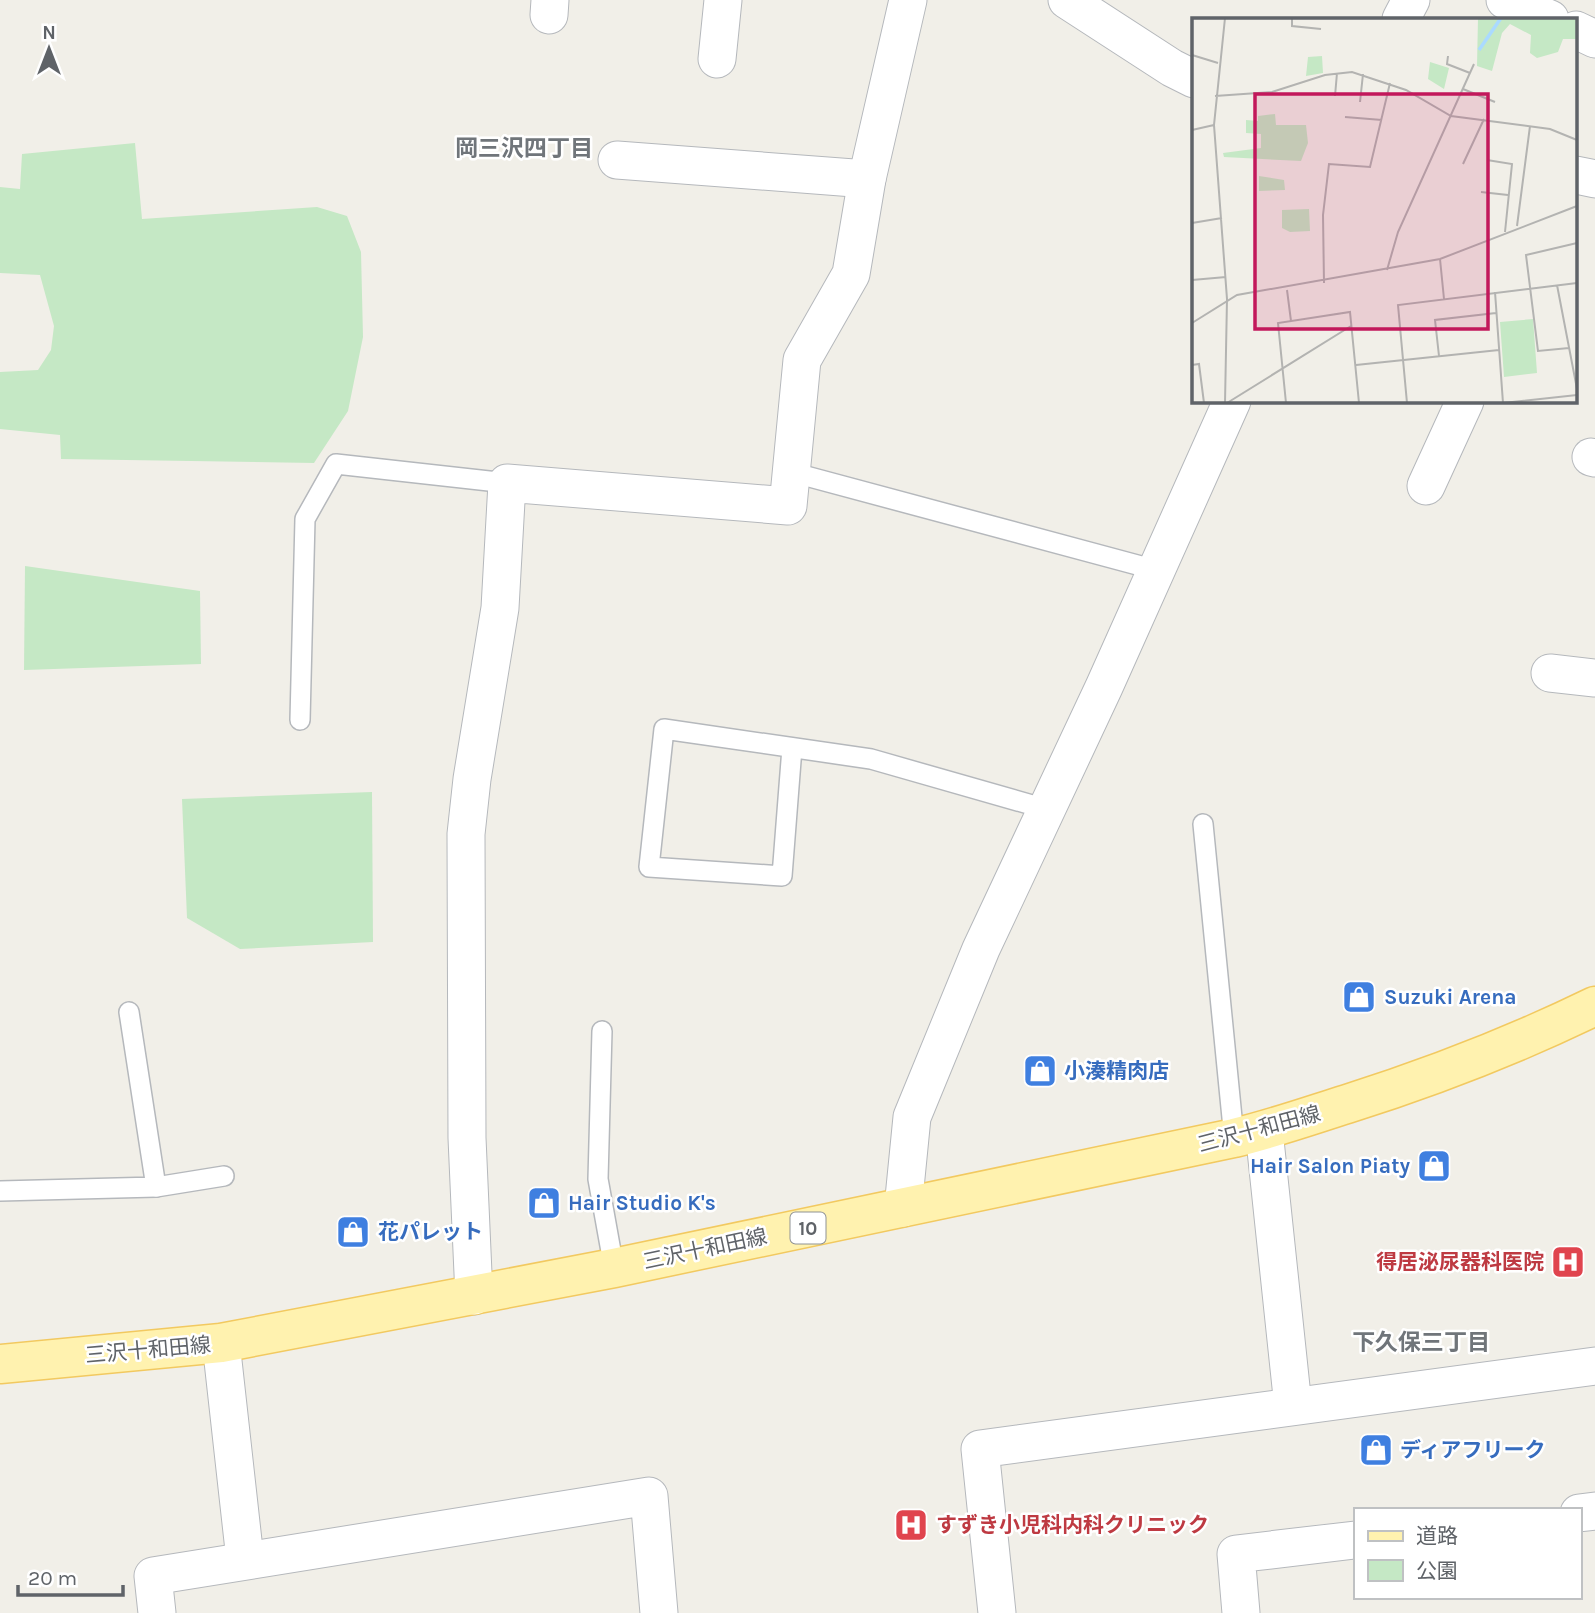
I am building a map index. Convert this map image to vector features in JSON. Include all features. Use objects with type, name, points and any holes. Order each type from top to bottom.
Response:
[{"type":"main road","name":"三沢十和田線","points":[[0,1364],[221,1343],[614,1268],[1249,1134],[1420,1080],[1541,1032],[1595,1006]]},
{"type":"street","points":[[717,59],[723,0]]},
{"type":"street","points":[[474,1296],[467,1138],[466,834],[472,779],[500,608],[507,483],[788,506],[803,360],[851,274],[867,179],[908,0]]},
{"type":"street","points":[[1067,0],[1172,68],[1192,78]]},
{"type":"street","points":[[1402,18],[1410,0]]},
{"type":"street","points":[[1505,0],[1548,18]]},
{"type":"street","points":[[1578,31],[1595,39]]},
{"type":"street","points":[[617,160],[867,179]]},
{"type":"street","points":[[903,1208],[912,1117],[981,949],[1104,687],[1233,402]]},
{"type":"street","points":[[1426,486],[1465,402]]},
{"type":"street","points":[[1550,673],[1595,678]]},
{"type":"street","points":[[1249,1134],[1293,1406]]},
{"type":"street","points":[[221,1343],[245,1559]]},
{"type":"street","points":[[997,1613],[980,1449],[1595,1366]]},
{"type":"street","points":[[157,1613],[153,1576],[245,1559],[649,1496],[649,1606]]},
{"type":"street","points":[[1241,1613],[1236,1554],[1354,1540]]},
{"type":"lane","points":[[300,720],[305,519],[336,464],[507,483]]},
{"type":"lane","points":[[791,472],[1156,569]]},
{"type":"lane","points":[[792,748],[782,876],[649,867],[664,729],[871,759],[1045,809]]},
{"type":"lane","points":[[1203,824],[1249,1134]]},
{"type":"lane","points":[[130,1013],[156,1187]]},
{"type":"lane","points":[[602,1031],[598,1180],[614,1268]]},
{"type":"lane","points":[[0,1191],[156,1187],[224,1176]]},
{"type":"green space","points":[[135,143],[142,219],[317,207],[347,216],[361,252],[363,337],[348,411],[314,463],[61,459],[60,435],[0,429],[0,372],[38,370],[51,350],[54,326],[40,275],[0,273],[0,187],[20,189],[22,154]]},
{"type":"green space","points":[[25,566],[200,591],[201,664],[24,670]]},
{"type":"green space","points":[[372,792],[373,942],[240,949],[187,918],[182,799]]},
{"type":"place","name":"Suzuki Arena","points":[[1359,997]]},
{"type":"place","name":"小湊精肉店","points":[[1040,1071]]},
{"type":"place","name":"Hair Salon Piaty","points":[[1434,1166]]},
{"type":"place","name":"Hair Studio K's","points":[[544,1203]]},
{"type":"place","name":"花パレット","points":[[353,1232]]},
{"type":"place","name":"得居泌尿器科医院","points":[[1568,1262]]},
{"type":"place","name":"ディアフリーク","points":[[1376,1450]]},
{"type":"place","name":"すずき小児科内科クリニック","points":[[911,1525]]},
{"type":"district","name":"岡三沢四丁目","points":[[524,148]]},
{"type":"district","name":"下久保三丁目","points":[[1421,1342]]}]
